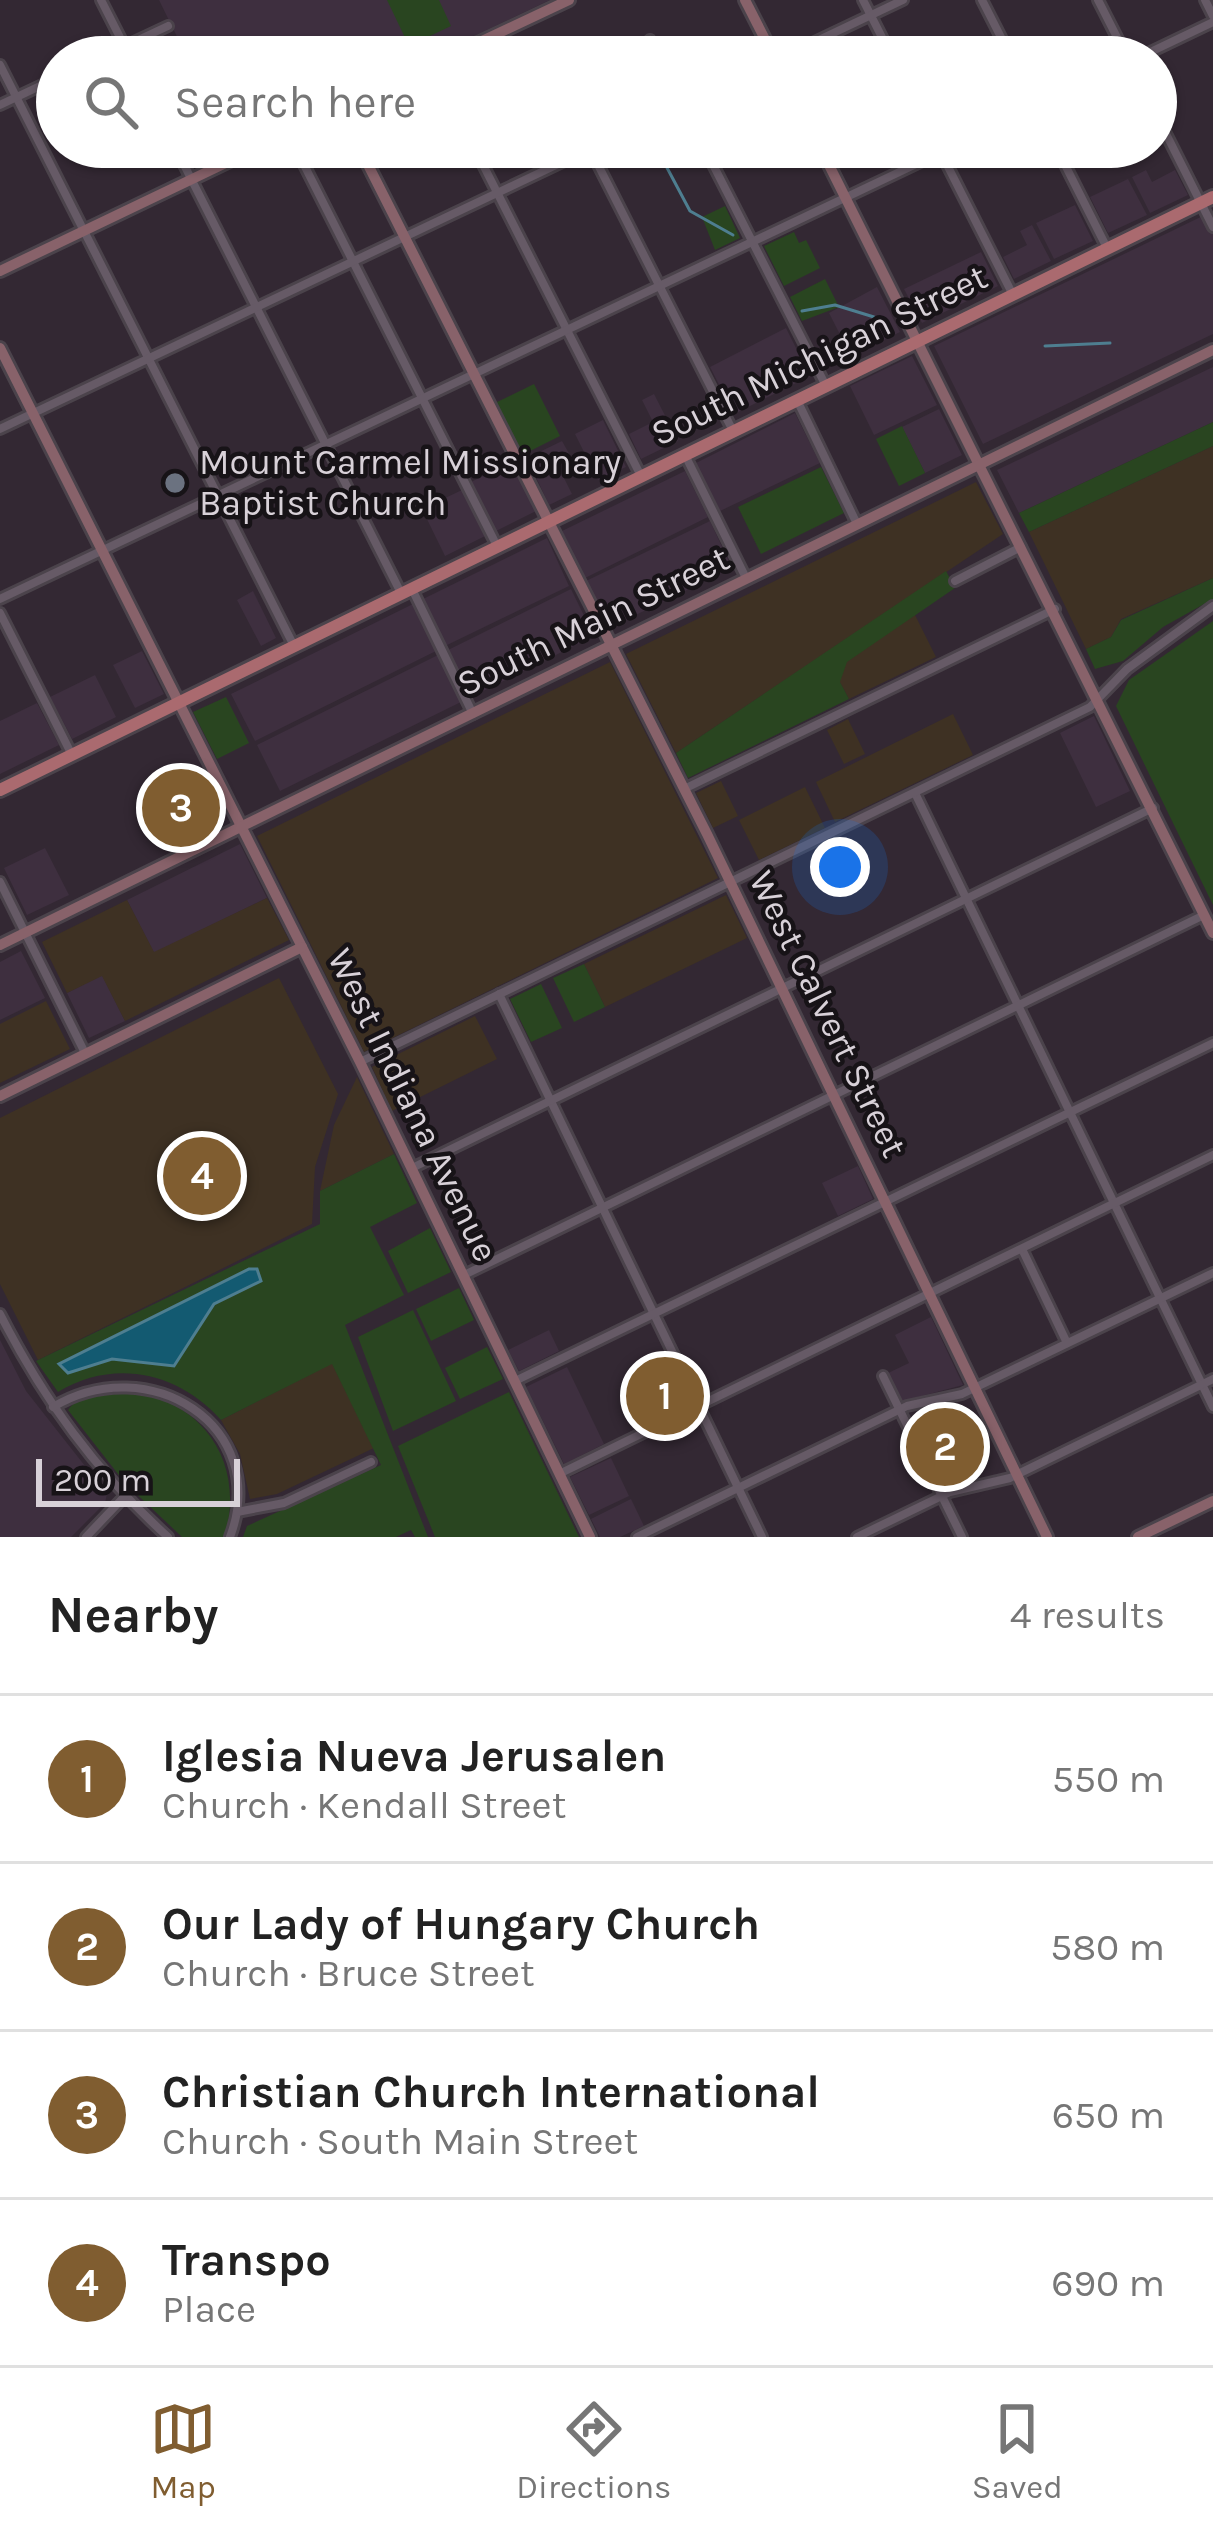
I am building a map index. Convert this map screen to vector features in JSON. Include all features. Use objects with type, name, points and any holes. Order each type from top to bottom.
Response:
[{"type":"main road","name":"South Michigan Street","points":[[0,790],[1207,200]]},
{"type":"street","points":[[101,0],[120,36]]},
{"type":"street","points":[[493,36],[569,0]]},
{"type":"street","points":[[745,0],[766,36]]},
{"type":"street","points":[[862,0],[881,36]]},
{"type":"street","points":[[824,36],[903,0]]},
{"type":"street","points":[[982,0],[1000,36]]},
{"type":"street","points":[[1099,0],[1117,36]]},
{"type":"street","points":[[1177,38],[1213,19],[1205,0]]},
{"type":"street","points":[[146,36],[168,26]]},
{"type":"street","points":[[0,65],[36,137]]},
{"type":"street","points":[[0,105],[36,88]]},
{"type":"street","points":[[1177,149],[1207,200],[1213,227]]},
{"type":"street","points":[[52,168],[294,646]]},
{"type":"street","points":[[186,168],[326,444],[473,714]]},
{"type":"street","points":[[0,271],[215,168]]},
{"type":"street","points":[[306,168],[497,546]]},
{"type":"street","name":"West Calvert Street","points":[[370,168],[783,988],[1047,1537]]},
{"type":"street","points":[[484,168],[640,476]]},
{"type":"street","points":[[0,429],[549,168]]},
{"type":"street","points":[[601,168],[732,430]]},
{"type":"street","points":[[715,168],[825,384]]},
{"type":"street","points":[[830,168],[1213,932]]},
{"type":"street","points":[[0,599],[904,168]]},
{"type":"street","points":[[948,168],[1012,293]]},
{"type":"street","points":[[1067,168],[1107,248]]},
{"type":"street","name":"West Indiana Avenue","points":[[0,348],[360,1062],[590,1537]]},
{"type":"street","name":"South Main Street","points":[[0,945],[1213,350]]},
{"type":"street","points":[[796,398],[857,524]]},
{"type":"street","points":[[685,453],[746,578]]},
{"type":"street","points":[[955,581],[1023,546]]},
{"type":"street","points":[[360,1062],[1081,712],[1127,669],[1213,606]]},
{"type":"street","points":[[684,789],[1054,609]]},
{"type":"street","points":[[0,613],[72,755]]},
{"type":"street","points":[[915,793],[1213,1407]]},
{"type":"street","points":[[412,1168],[1153,808]]},
{"type":"street","points":[[0,882],[85,1053]]},
{"type":"street","points":[[464,1276],[1204,915]]},
{"type":"street","points":[[0,1096],[302,947]]},
{"type":"street","points":[[500,994],[762,1537]]},
{"type":"street","points":[[515,1381],[1213,1043]]},
{"type":"street","points":[[560,1474],[1213,1155]]},
{"type":"street","points":[[1022,1249],[1067,1343]]},
{"type":"street","points":[[637,1537],[900,1410],[975,1388],[1213,1273]]},
{"type":"street","points":[[0,1314],[53,1407],[124,1498],[168,1537]]},
{"type":"street","points":[[883,1376],[962,1537]]},
{"type":"street","points":[[857,1537],[942,1496],[1016,1475],[1213,1379]]},
{"type":"street","points":[[53,1407],[89,1390],[125,1384],[179,1398],[211,1424],[224,1444],[236,1478],[237,1512],[230,1537]]},
{"type":"street","points":[[237,1512],[284,1503],[371,1462]]},
{"type":"street","points":[[86,1537],[124,1498]]},
{"type":"street","points":[[1138,1537],[1213,1501]]},
{"type":"shaded area","points":[[159,0],[550,0],[474,36],[177,36]]},
{"type":"shaded area","points":[[1146,170],[1152,182],[1175,170],[1188,195],[1150,213],[1132,177]]},
{"type":"shaded area","points":[[1128,179],[1147,215],[1108,233],[1090,197]]},
{"type":"shaded area","points":[[1075,205],[1093,241],[1054,259],[1036,223]]},
{"type":"shaded area","points":[[1213,211],[1213,334],[983,444],[934,346]]},
{"type":"shaded area","points":[[1032,225],[1051,261],[1014,279],[1003,257],[1027,245],[1020,231]]},
{"type":"shaded area","points":[[981,252],[998,286],[922,323],[904,289]]},
{"type":"shaded area","points":[[877,287],[900,332],[851,356],[829,313]]},
{"type":"shaded area","points":[[786,328],[810,376],[734,414],[710,367]]},
{"type":"shaded area","points":[[912,356],[937,405],[874,435],[850,386]]},
{"type":"shaded area","points":[[1213,367],[1213,422],[1019,513],[997,470]]},
{"type":"shaded area","points":[[654,394],[678,441],[641,459],[629,434],[653,422],[642,400]]},
{"type":"shaded area","points":[[939,409],[962,455],[925,473],[902,427]]},
{"type":"shaded area","points":[[795,413],[820,463],[720,511],[696,463]]},
{"type":"shaded area","points":[[603,420],[626,467],[598,480],[575,434]]},
{"type":"shaded area","points":[[562,441],[571,457],[557,464],[572,494],[549,505],[527,458]]},
{"type":"shaded area","points":[[1213,446],[1213,578],[1121,619],[1111,637],[1086,649],[1029,532]]},
{"type":"shaded area","points":[[511,462],[536,511],[496,531],[471,482]]},
{"type":"shaded area","points":[[685,471],[708,517],[585,578],[562,531]]},
{"type":"shaded area","points":[[976,482],[1003,534],[676,753],[626,654]]},
{"type":"shaded area","points":[[462,490],[485,536],[445,556],[422,509]]},
{"type":"shaded area","points":[[710,521],[732,568],[609,628],[586,581]]},
{"type":"shaded area","points":[[547,538],[569,586],[443,647],[421,600]]},
{"type":"shaded area","points":[[571,589],[594,636],[469,698],[446,651]]},
{"type":"shaded area","points":[[253,591],[276,638],[261,646],[237,600]]},
{"type":"shaded area","points":[[415,603],[438,650],[255,741],[231,694]]},
{"type":"shaded area","points":[[912,609],[936,657],[849,699],[830,664]]},
{"type":"shaded area","points":[[142,651],[164,694],[135,708],[113,665]]},
{"type":"shaded area","points":[[440,654],[463,701],[280,791],[257,745]]},
{"type":"shaded area","points":[[610,662],[718,878],[364,1052],[257,836]]},
{"type":"shaded area","points":[[95,675],[116,717],[72,739],[50,697]]},
{"type":"shaded area","points":[[37,703],[59,745],[0,774],[0,721]]},
{"type":"shaded area","points":[[953,714],[973,755],[835,822],[816,782]]},
{"type":"shaded area","points":[[1094,716],[1130,791],[1096,807],[1060,733]]},
{"type":"shaded area","points":[[848,719],[865,754],[844,764],[827,730]]},
{"type":"shaded area","points":[[721,781],[738,816],[713,828],[696,793]]},
{"type":"shaded area","points":[[805,787],[825,828],[759,860],[739,820]]},
{"type":"shaded area","points":[[240,844],[267,898],[154,953],[127,900]]},
{"type":"shaded area","points":[[45,848],[69,895],[27,915],[4,868]]},
{"type":"shaded area","points":[[726,895],[747,938],[605,1007],[584,964]]},
{"type":"shaded area","points":[[267,898],[289,940],[125,1021],[102,976],[67,993],[42,942],[127,900],[154,952]]},
{"type":"shaded area","points":[[21,951],[45,998],[0,1020],[0,962]]},
{"type":"shaded area","points":[[102,975],[125,1021],[89,1038],[67,993]]},
{"type":"shaded area","points":[[279,978],[338,1094],[315,1167],[312,1224],[38,1360],[0,1284],[0,1118]]},
{"type":"shaded area","points":[[46,1001],[70,1049],[0,1083],[0,1024]]},
{"type":"shaded area","points":[[475,1016],[497,1059],[392,1111],[372,1067]]},
{"type":"shaded area","points":[[357,1077],[394,1154],[320,1191],[334,1125]]},
{"type":"shaded area","points":[[858,1166],[873,1199],[838,1216],[822,1183]]},
{"type":"shaded area","points":[[931,1317],[963,1385],[899,1402],[886,1374],[909,1363],[895,1335]]},
{"type":"shaded area","points":[[549,1330],[559,1351],[519,1371],[508,1350]]},
{"type":"shaded area","points":[[0,1340],[26,1391],[107,1494],[105,1503],[71,1537],[0,1537]]},
{"type":"shaded area","points":[[332,1363],[374,1448],[277,1494],[250,1499],[240,1454],[221,1420]]},
{"type":"shaded area","points":[[567,1367],[604,1444],[564,1464],[526,1387]]},
{"type":"shaded area","points":[[611,1458],[629,1496],[589,1515],[570,1477]]},
{"type":"shaded area","points":[[631,1499],[644,1526],[620,1537],[600,1537],[591,1519]]},
{"type":"green space","points":[[387,0],[439,0],[451,26],[430,36],[404,36]]},
{"type":"green space","points":[[725,206],[740,238],[715,250],[702,217]]},
{"type":"green space","points":[[794,232],[799,243],[806,240],[820,268],[784,286],[764,246]]},
{"type":"green space","points":[[825,279],[839,307],[802,321],[790,297]]},
{"type":"green space","points":[[534,384],[560,436],[522,455],[495,403]]},
{"type":"green space","points":[[1213,422],[1213,446],[1029,532],[1019,513]]},
{"type":"green space","points":[[902,426],[925,473],[899,486],[876,439]]},
{"type":"green space","points":[[821,467],[844,513],[761,554],[738,507]]},
{"type":"green space","points":[[946,571],[955,588],[847,662],[840,682],[849,699],[688,778],[676,753]]},
{"type":"green space","points":[[1213,578],[1213,599],[1163,627],[1123,661],[1095,669],[1086,649],[1111,637],[1121,620]]},
{"type":"green space","points":[[1213,621],[1213,905],[1116,706],[1129,680]]},
{"type":"green space","points":[[226,697],[249,743],[217,759],[193,712]]},
{"type":"green space","points":[[584,964],[605,1007],[574,1022],[553,978]]},
{"type":"green space","points":[[541,984],[562,1028],[531,1042],[510,999]]},
{"type":"green space","points":[[394,1154],[417,1203],[370,1227],[404,1295],[345,1325],[428,1537],[415,1537],[411,1530],[396,1537],[243,1537],[247,1526],[381,1465],[332,1364],[221,1420],[185,1391],[144,1375],[101,1375],[58,1392],[36,1361],[320,1224],[320,1191]]},
{"type":"green space","points":[[430,1228],[451,1272],[408,1293],[388,1251]]},
{"type":"green space","points":[[459,1288],[474,1320],[431,1341],[416,1309]]},
{"type":"green space","points":[[413,1310],[456,1401],[393,1431],[358,1337]]},
{"type":"green space","points":[[487,1347],[503,1379],[460,1399],[445,1368]]},
{"type":"green space","points":[[137,1390],[184,1411],[215,1444],[229,1486],[225,1537],[182,1537],[125,1483],[68,1410],[90,1395]]},
{"type":"green space","points":[[509,1392],[579,1537],[435,1537],[398,1446]]},
{"type":"water","points":[[257,1269],[261,1281],[214,1304],[174,1366],[112,1359],[68,1373],[59,1364]]},
{"type":"waterway","points":[[667,168],[690,211],[733,235]]},
{"type":"waterway","points":[[802,311],[835,305],[874,317]]},
{"type":"waterway","points":[[1045,346],[1110,343]]},
{"type":"place","name":"Mount Carmel Missionary Baptist Church","points":[[175,483]]},
{"type":"place","name":"Christian Church International","points":[[181,808]]},
{"type":"place","name":"Transpo","points":[[202,1176]]},
{"type":"place","name":"Iglesia Nueva Jerusalen","points":[[665,1396]]},
{"type":"place","name":"Our Lady of Hungary Church","points":[[945,1447]]}]
